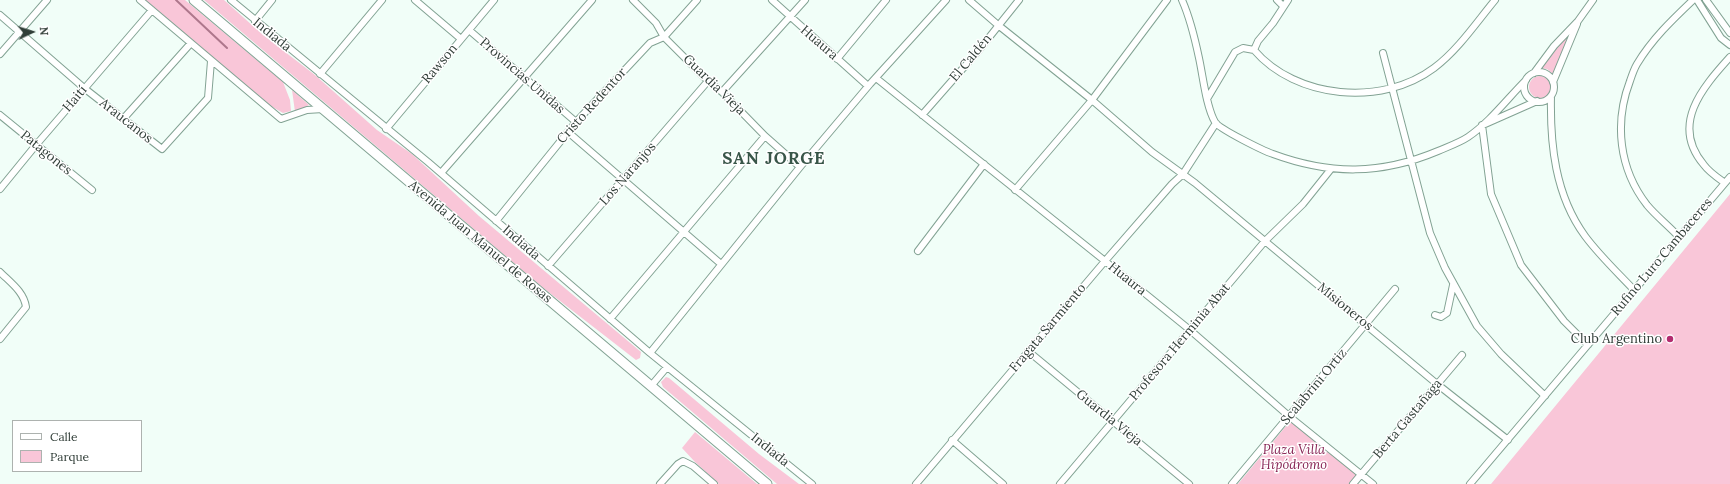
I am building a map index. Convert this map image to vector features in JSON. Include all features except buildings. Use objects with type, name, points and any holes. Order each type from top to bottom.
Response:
[{"type":"main road","name":"Avenida Juan Manuel de Rosas","points":[[194,0],[767,484]]},
{"type":"street","points":[[0,54],[47,0]]},
{"type":"street","points":[[140,0],[280,120],[307,110],[323,109]]},
{"type":"street","name":"Indiada","points":[[231,0],[440,173],[666,367],[812,484]]},
{"type":"street","points":[[255,20],[272,0]]},
{"type":"street","points":[[320,74],[382,0]]},
{"type":"street","name":"Provincias Unidas","points":[[416,0],[461,39]]},
{"type":"street","name":"Rawson","points":[[386,129],[494,0]]},
{"type":"street","points":[[440,173],[592,0]]},
{"type":"street","name":"Guardia Vieja","points":[[633,0],[656,22],[664,36],[708,81],[722,92],[765,136],[800,167]]},
{"type":"street","name":"Cristo Redentor","points":[[496,221],[576,122],[650,43],[664,36],[697,0]]},
{"type":"street","name":"Huaura","points":[[772,0],[868,86]]},
{"type":"street","points":[[722,92],[805,0]]},
{"type":"street","points":[[837,59],[886,0]]},
{"type":"street","points":[[650,353],[800,167],[868,86],[946,0]]},
{"type":"street","points":[[969,0],[998,25]]},
{"type":"street","name":"El Caldén","points":[[922,115],[979,50],[1019,0]]},
{"type":"street","points":[[1015,190],[1092,100],[1167,0]]},
{"type":"street","points":[[1182,0],[1199,56],[1207,98],[1216,123],[1260,150],[1294,162],[1331,169],[1387,167],[1411,161],[1467,137],[1482,125],[1534,73],[1554,46],[1578,21],[1594,0]]},
{"type":"street","points":[[1277,0],[1283,6]]},
{"type":"street","points":[[1254,50],[1258,41],[1273,23],[1288,0]]},
{"type":"street","points":[[1207,98],[1235,52],[1243,48],[1254,50],[1260,58],[1280,73],[1300,83],[1332,91],[1363,92],[1392,88],[1419,77],[1434,67],[1469,31],[1495,0]]},
{"type":"street","points":[[1679,237],[1647,205],[1628,171],[1622,148],[1620,126],[1624,97],[1636,65],[1665,26],[1693,0]]},
{"type":"street","points":[[1697,0],[1721,38],[1730,45]]},
{"type":"street","points":[[1706,0],[1730,33]]},
{"type":"street","name":"Haití","points":[[0,189],[84,88],[152,10]]},
{"type":"street","name":"Araucanos","points":[[0,15],[84,88],[162,149],[208,98],[211,61]]},
{"type":"street","points":[[1578,21],[1553,82],[1553,92],[1551,96],[1552,146],[1564,199],[1584,235],[1634,290]]},
{"type":"street","name":"Misioneros","points":[[998,25],[1092,100],[1152,152],[1183,174],[1437,384],[1508,440]]},
{"type":"street","name":"Provincias Unidas","points":[[469,30],[576,122]]},
{"type":"street","points":[[124,118],[191,44]]},
{"type":"street","points":[[1383,53],[1430,233],[1453,285],[1477,326],[1501,354],[1545,396]]},
{"type":"street","points":[[1725,183],[1704,166],[1697,155],[1692,143],[1690,117],[1694,102],[1730,57]]},
{"type":"street","points":[[1534,73],[1543,72],[1547,74],[1553,82]]},
{"type":"street","name":"Huaura","points":[[876,78],[1190,330],[1290,416],[1374,484]]},
{"type":"street","points":[[1526,80],[1524,89],[1526,93],[1529,97],[1537,101]]},
{"type":"street","name":"Los Naranjos","points":[[548,266],[708,81]]},
{"type":"street","points":[[1482,125],[1537,101],[1545,100],[1551,96]]},
{"type":"street","points":[[1545,100],[1551,106]]},
{"type":"street","name":"Patagones","points":[[0,115],[92,190]]},
{"type":"street","name":"Fragata Sarmiento","points":[[916,484],[1105,261],[1172,184],[1183,174],[1216,123]]},
{"type":"street","points":[[1482,125],[1491,194],[1521,265],[1564,321],[1588,344]]},
{"type":"street","name":"Provincias Unidas","points":[[568,132],[721,264]]},
{"type":"street","points":[[610,319],[765,136]]},
{"type":"street","points":[[918,251],[984,164]]},
{"type":"street","name":"Profesora Herminia Abat","points":[[1060,484],[1265,242],[1303,204],[1331,169]]},
{"type":"street","name":"Rufino Luro Cambaceres","points":[[1470,484],[1730,177]]},
{"type":"street","points":[[0,272],[20,292],[25,299],[26,307],[0,339]]},
{"type":"street","points":[[1435,315],[1441,317],[1447,313],[1453,285]]},
{"type":"street","name":"Scalabrini Ortiz","points":[[1232,484],[1395,289]]},
{"type":"street","name":"Guardia Vieja","points":[[1028,352],[1189,484]]},
{"type":"street","name":"Berta Gastañaga","points":[[1353,484],[1462,355]]},
{"type":"street","points":[[651,386],[666,367]]},
{"type":"street","points":[[952,440],[1003,484]]},
{"type":"street","points":[[660,484],[678,464],[683,461],[693,466],[714,484]]},
{"type":"green space","points":[[144,0],[185,0],[283,82],[290,100],[291,111],[283,113],[269,105]]},
{"type":"green space","points":[[204,0],[224,0],[263,35],[315,75],[377,130],[412,154],[479,216],[641,352],[640,358],[636,360],[542,287]]},
{"type":"green space","points":[[1573,28],[1554,75],[1547,69],[1539,68]]},
{"type":"green space","points":[[1540,76],[1544,77],[1550,83],[1550,91],[1544,97],[1540,98],[1536,97],[1530,91],[1529,87],[1530,83],[1536,77]]},
{"type":"green space","points":[[292,90],[309,105],[295,112]]},
{"type":"green space","name":"Club Argentino","points":[[1730,194],[1730,484],[1491,484]]},
{"type":"green space","points":[[666,377],[759,454],[799,484],[777,484],[663,387],[661,382]]},
{"type":"green space","name":"Plaza Villa Hipódromo","points":[[1291,420],[1357,475],[1350,484],[1238,484]]},
{"type":"green space","points":[[695,432],[757,484],[719,484],[682,448]]},
{"type":"waterway","points":[[176,0],[227,48]]},
{"type":"place","name":"Club Argentino","points":[[1670,339]]},
{"type":"district","name":"SAN JORGE","points":[[774,159]]}]
